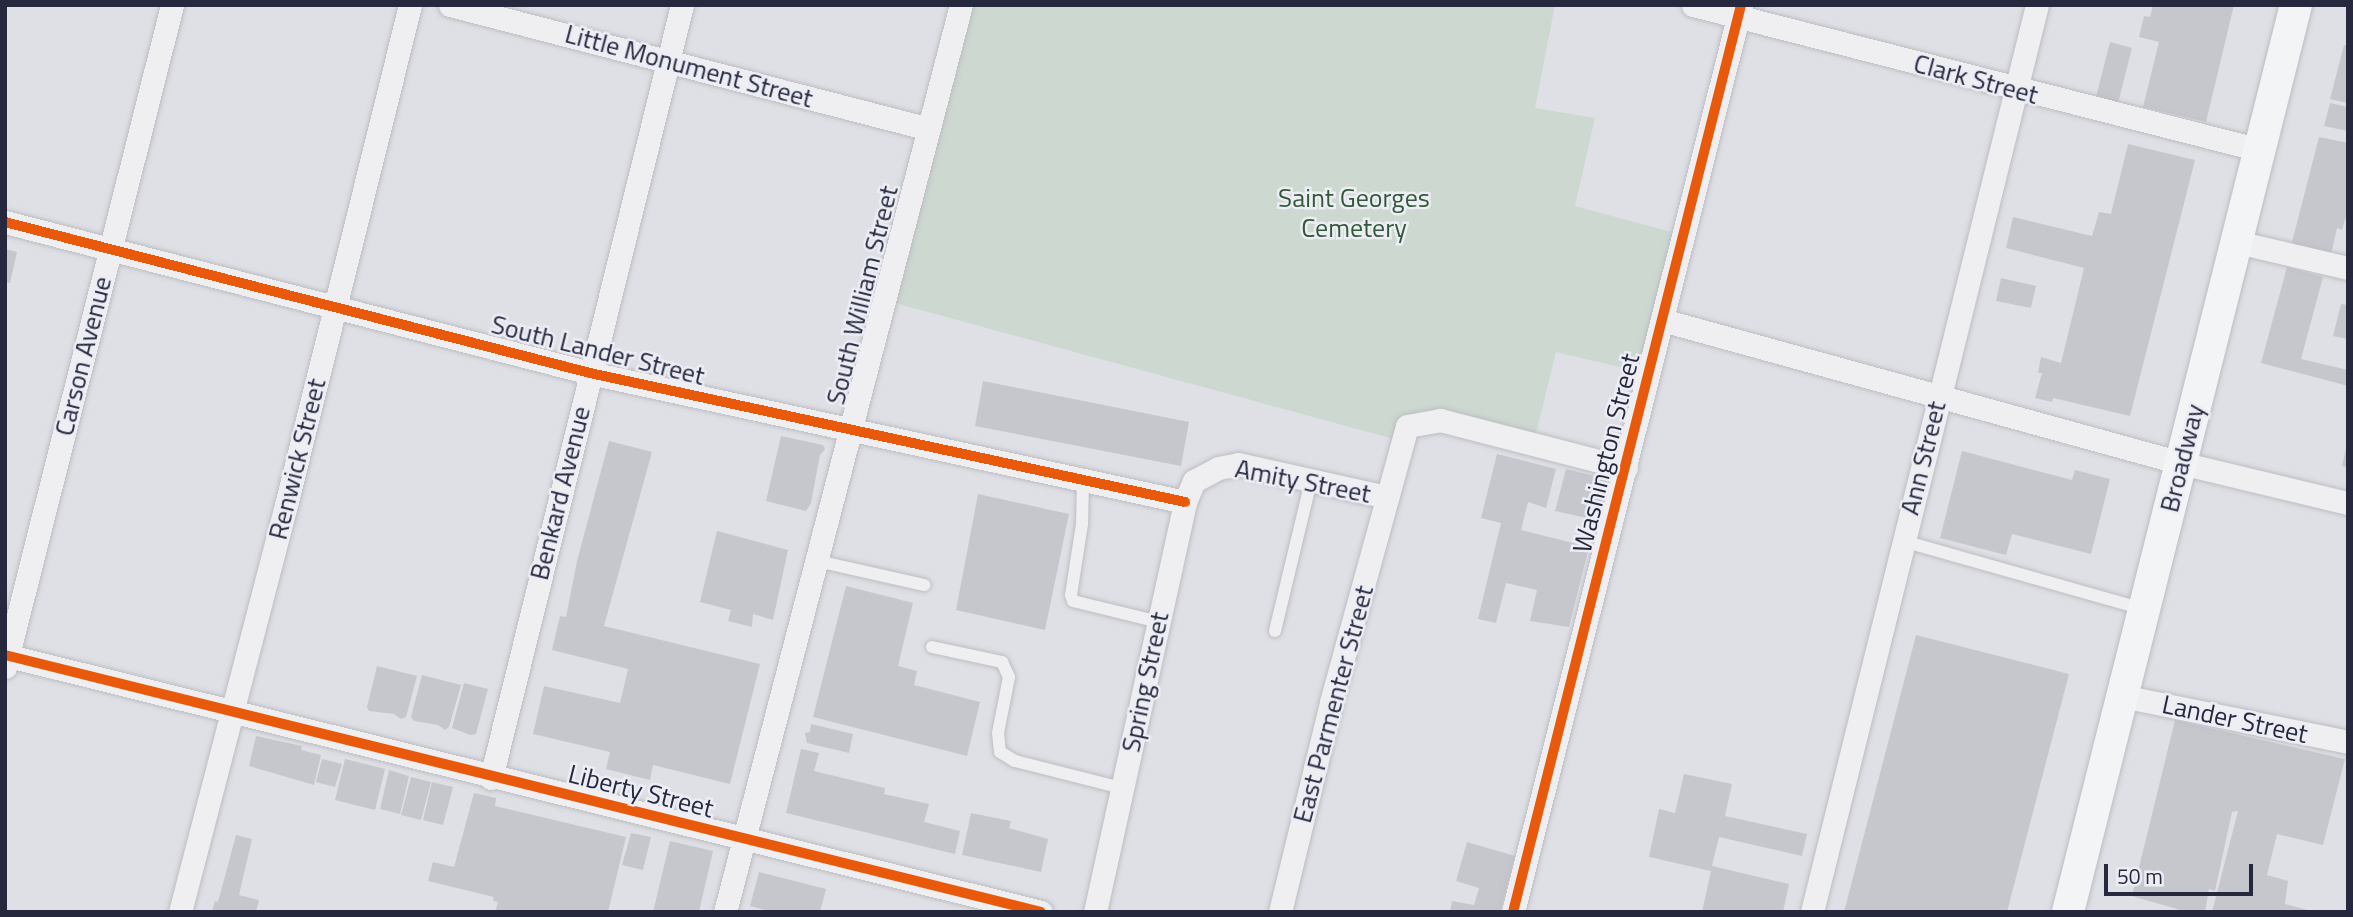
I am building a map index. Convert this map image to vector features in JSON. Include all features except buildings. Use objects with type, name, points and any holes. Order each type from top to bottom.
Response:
[{"type":"street","name":"Carson Avenue","points":[[6,659],[173,5]]},
{"type":"street","name":"Renwick Street","points":[[180,912],[286,505],[410,5]]},
{"type":"street","name":"Little Monument Street","points":[[450,5],[928,129]]},
{"type":"street","name":"Benkard Avenue","points":[[491,778],[682,5]]},
{"type":"street","name":"South William Street","points":[[725,912],[961,5]]},
{"type":"street","name":"Clark Street","points":[[1693,5],[1740,11],[2016,89],[2260,150]]},
{"type":"street","name":"Ann Street","points":[[1812,912],[1938,394],[2037,5]]},
{"type":"street","name":"Broadway","points":[[2068,912],[2296,5]]},
{"type":"street","name":"Washington Street","points":[[1513,912],[1740,11]]},
{"type":"street","name":"South Lander Street","points":[[5,222],[590,373],[850,432],[1185,502]]},
{"type":"street","points":[[2237,242],[2348,268]]},
{"type":"street","points":[[1662,320],[2181,463],[2348,503]]},
{"type":"street","name":"East Parmenter Street","points":[[1280,912],[1331,702],[1407,426],[1440,420],[1626,468]]},
{"type":"street","name":"Amity Street","points":[[1218,468],[1238,464],[1387,497]]},
{"type":"street","name":"Spring Street","points":[[1095,912],[1185,502],[1194,481],[1218,468]]},
{"type":"street","name":"Liberty Street","points":[[6,659],[231,711],[491,778],[1041,912]]},
{"type":"street","name":"Lander Street","points":[[2122,696],[2348,742]]},
{"type":"lane","points":[[1083,481],[1082,524],[1071,595],[1073,601],[1159,622]]},
{"type":"lane","points":[[1275,631],[1311,481]]},
{"type":"lane","points":[[1903,541],[2144,610]]},
{"type":"lane","points":[[817,561],[924,585]]},
{"type":"lane","points":[[932,647],[1002,662],[1009,677],[998,733],[1000,752],[1015,761],[1122,788]]},
{"type":"green space","name":"Saint Georges Cemetery","points":[[960,5],[1555,5],[1535,108],[1595,118],[1575,206],[1683,235],[1649,374],[1556,352],[1534,442],[1440,420],[1405,442],[884,300]]},
{"type":"cycle path","points":[[1513,912],[1741,5]]},
{"type":"cycle path","points":[[5,222],[590,373],[1185,502]]},
{"type":"cycle path","points":[[5,655],[1041,912]]}]
